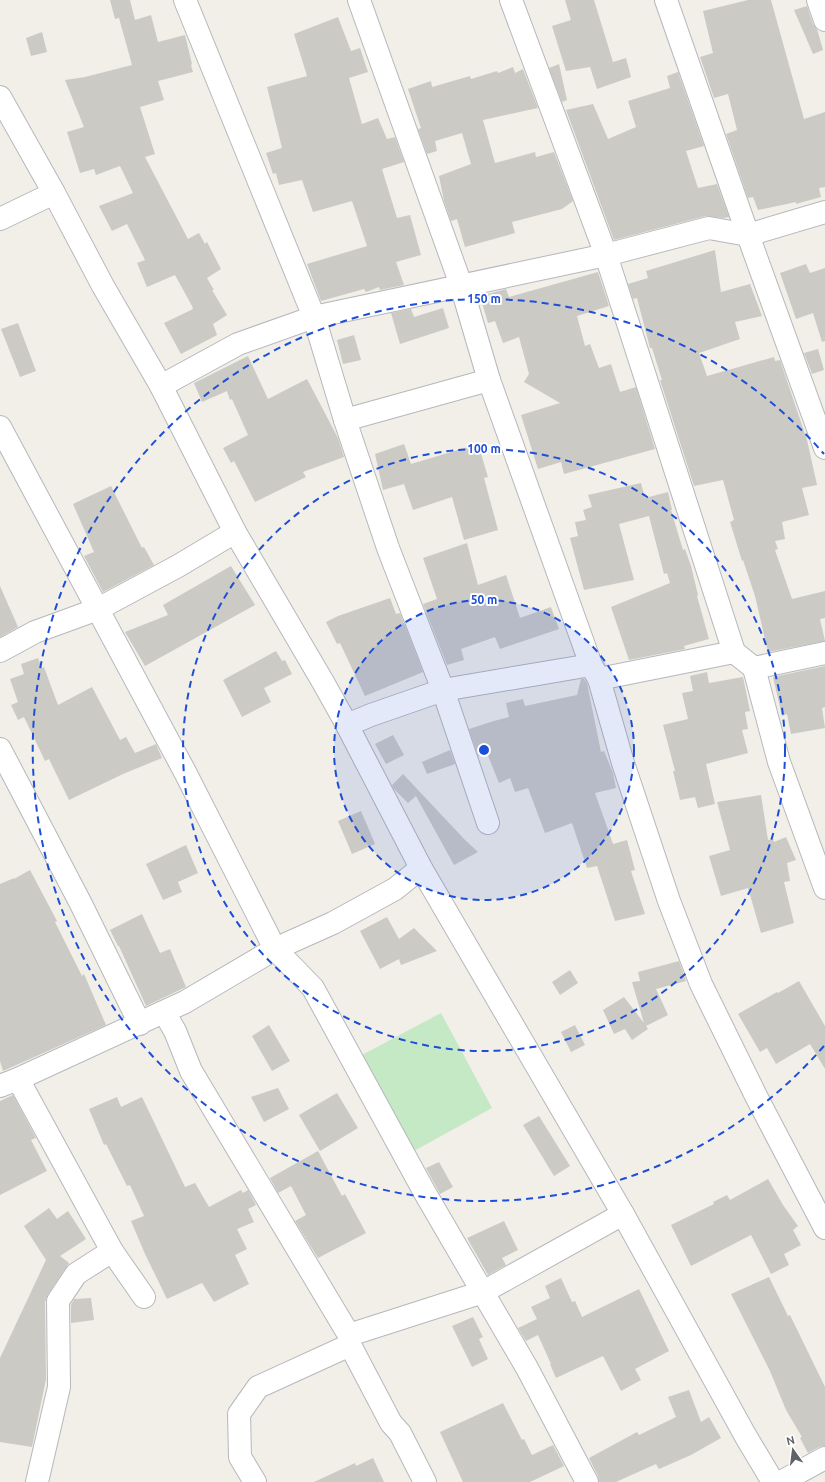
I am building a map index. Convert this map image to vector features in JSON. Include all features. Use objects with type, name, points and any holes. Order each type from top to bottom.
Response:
[{"type":"street","points":[[185,0],[314,317],[345,420],[388,548],[443,690],[488,823]]},
{"type":"street","points":[[359,0],[461,286],[490,380],[595,672],[623,763],[664,886],[701,984],[756,1096],[825,1228]]},
{"type":"street","points":[[511,0],[606,254],[734,652],[754,668],[779,762],[825,888]]},
{"type":"street","points":[[666,0],[748,235],[825,448]]},
{"type":"street","points":[[818,0],[825,20]]},
{"type":"street","points":[[0,97],[54,193],[103,286],[161,386],[234,532],[347,725],[421,868],[623,1214],[773,1482]]},
{"type":"street","points":[[0,219],[54,193]]},
{"type":"street","points":[[161,386],[238,344],[314,317],[606,254],[709,228],[748,235],[825,212]]},
{"type":"street","points":[[345,420],[490,380]]},
{"type":"street","points":[[0,427],[185,772],[275,949],[313,988],[422,1186],[527,1368],[587,1482]]},
{"type":"street","points":[[0,651],[35,632],[98,609],[178,566],[234,532]]},
{"type":"street","points":[[347,725],[443,690],[595,672],[734,652]]},
{"type":"street","points":[[754,668],[825,653]]},
{"type":"street","points":[[0,749],[81,904],[140,1024]]},
{"type":"street","points":[[144,1298],[112,1251],[9,1083],[185,1002],[275,949],[332,922],[395,888],[421,868]]},
{"type":"street","points":[[164,1012],[175,1031],[191,1071],[349,1340],[391,1423],[400,1433],[425,1482]]},
{"type":"street","points":[[255,1482],[240,1457],[239,1414],[258,1387],[349,1340],[483,1292],[623,1214]]},
{"type":"street","points":[[37,1482],[59,1387],[58,1301],[76,1274],[112,1251]]},
{"type":"street","points":[[781,1482],[825,1458]]},
{"type":"green space","points":[[441,1013],[492,1108],[414,1151],[362,1055]]},
{"type":"building","points":[[110,0],[130,0],[135,20],[151,15],[158,42],[185,35],[192,64],[193,72],[158,81],[164,100],[140,107],[155,154],[145,157],[188,239],[199,233],[205,244],[207,242],[221,269],[207,278],[214,290],[212,290],[227,315],[213,324],[217,335],[181,354],[164,323],[193,309],[192,306],[175,275],[147,287],[137,263],[145,260],[127,224],[112,231],[99,206],[133,193],[120,166],[96,175],[94,169],[80,173],[67,132],[84,127],[65,80],[85,77],[132,65],[119,18],[115,19]]},
{"type":"building","points":[[565,0],[594,0],[613,62],[626,58],[631,77],[597,89],[590,67],[566,71],[552,26],[571,20]]},
{"type":"building","points":[[748,0],[771,0],[804,119],[825,112],[825,187],[819,188],[821,197],[796,204],[796,202],[758,210],[753,197],[748,198],[726,134],[737,130],[728,94],[714,98],[700,57],[713,53],[703,11]]},
{"type":"building","points":[[807,6],[813,24],[817,29],[823,50],[813,54],[794,10]]},
{"type":"building","points":[[338,17],[351,51],[360,48],[368,72],[349,78],[362,124],[378,118],[387,139],[395,137],[404,162],[382,169],[397,218],[410,215],[421,255],[396,262],[404,285],[380,290],[379,287],[366,292],[364,289],[321,301],[307,264],[367,246],[352,201],[313,212],[302,180],[279,185],[276,173],[273,174],[266,153],[282,148],[267,87],[307,76],[294,34]]},
{"type":"building","points":[[42,32],[47,52],[31,56],[26,38]]},
{"type":"building","points":[[559,64],[567,100],[562,102],[549,68]]},
{"type":"building","points":[[513,67],[515,73],[523,69],[538,108],[483,120],[495,163],[535,152],[536,157],[554,152],[573,201],[562,209],[512,222],[515,233],[465,247],[457,219],[451,221],[444,201],[439,176],[471,164],[462,133],[435,141],[437,151],[427,154],[418,129],[421,128],[408,89],[431,81],[432,87],[470,76],[471,79],[497,71],[498,73]]},
{"type":"building","points":[[678,72],[704,146],[686,151],[698,188],[717,184],[729,217],[724,218],[706,216],[614,240],[566,110],[593,104],[608,139],[636,127],[628,101],[670,88],[667,76]]},
{"type":"building","points":[[715,250],[721,292],[750,284],[762,316],[735,322],[740,339],[699,353],[707,376],[774,357],[775,361],[780,360],[807,440],[817,485],[802,488],[809,515],[782,522],[785,539],[775,541],[778,549],[775,550],[792,599],[825,591],[825,618],[820,619],[825,641],[768,652],[755,596],[730,522],[734,520],[723,480],[694,486],[660,380],[662,380],[652,348],[650,348],[637,298],[633,299],[628,284],[648,278],[646,271]]},
{"type":"building","points":[[806,264],[810,273],[825,268],[825,341],[822,342],[813,313],[796,319],[780,273]]},
{"type":"building","points":[[598,272],[609,306],[577,316],[585,346],[590,344],[599,368],[611,364],[620,392],[636,387],[655,449],[564,474],[561,462],[538,469],[521,415],[560,403],[524,382],[529,374],[519,337],[503,343],[495,321],[488,323],[480,296],[506,289],[509,297]]},
{"type":"building","points":[[443,308],[449,328],[400,344],[391,313],[411,309],[414,317]]},
{"type":"building","points":[[18,323],[36,371],[20,377],[1,329]]},
{"type":"building","points":[[354,335],[361,360],[343,364],[337,340]]},
{"type":"building","points":[[818,349],[824,370],[812,374],[804,353]]},
{"type":"building","points":[[248,356],[268,399],[307,379],[338,438],[344,457],[303,472],[306,477],[255,502],[234,461],[231,463],[223,448],[248,435],[232,399],[230,400],[227,391],[202,402],[194,383]]},
{"type":"building","points":[[404,444],[411,464],[478,444],[488,477],[484,478],[498,530],[464,540],[452,497],[413,510],[404,484],[383,490],[375,454]]},
{"type":"building","points":[[641,483],[645,498],[668,492],[671,510],[683,550],[685,549],[691,566],[697,596],[709,639],[684,646],[685,649],[629,660],[611,607],[670,583],[667,573],[664,574],[649,516],[619,524],[634,580],[584,590],[570,538],[578,536],[575,522],[586,520],[583,510],[592,507],[588,495]]},
{"type":"building","points":[[111,486],[142,548],[144,547],[154,565],[103,592],[84,556],[94,552],[73,504]]},
{"type":"building","points":[[467,543],[478,585],[506,575],[520,618],[551,607],[559,629],[500,649],[495,637],[461,649],[464,660],[447,665],[423,604],[437,599],[423,558]]},
{"type":"building","points":[[231,566],[255,605],[145,666],[125,632],[168,615],[163,605]]},
{"type":"building","points":[[0,586],[18,627],[0,637]]},
{"type":"building","points":[[390,598],[396,614],[400,613],[423,672],[365,696],[340,643],[337,644],[326,622],[338,616]]},
{"type":"building","points":[[276,651],[282,661],[285,660],[292,674],[264,688],[271,702],[242,717],[223,680]]},
{"type":"building","points":[[38,658],[42,668],[44,667],[58,705],[92,687],[120,740],[126,737],[135,753],[156,744],[162,758],[123,774],[69,800],[49,759],[45,761],[24,717],[18,720],[11,705],[18,702],[10,679],[24,674],[21,664]]},
{"type":"building","points":[[825,666],[825,707],[822,708],[825,728],[791,734],[787,714],[782,716],[773,677]]},
{"type":"building","points":[[707,672],[709,683],[743,677],[750,711],[745,712],[748,729],[742,730],[748,753],[706,764],[715,804],[698,808],[695,797],[680,800],[673,771],[675,771],[663,725],[688,719],[682,693],[693,691],[690,676]]},
{"type":"building","points":[[581,679],[584,679],[587,683],[601,752],[604,751],[613,773],[616,788],[595,793],[613,844],[627,840],[635,870],[631,871],[645,914],[615,921],[597,866],[587,868],[572,823],[545,833],[528,788],[515,792],[510,778],[499,783],[487,753],[478,756],[469,729],[509,717],[506,703],[523,699],[525,706],[577,695]]},
{"type":"building","points":[[393,735],[404,755],[386,764],[375,744]]},
{"type":"building","points":[[450,750],[455,764],[427,774],[422,762]]},
{"type":"building","points":[[403,774],[478,852],[454,865],[416,796],[408,803],[394,789],[392,785]]},
{"type":"building","points":[[761,795],[768,840],[773,839],[774,842],[786,837],[796,860],[787,863],[790,881],[784,882],[794,923],[761,933],[748,888],[721,896],[709,856],[730,850],[717,802]]},
{"type":"building","points":[[361,811],[375,844],[352,854],[338,821]]},
{"type":"building","points":[[186,845],[198,873],[178,882],[182,892],[163,900],[146,864]]},
{"type":"building","points":[[30,870],[57,921],[55,922],[82,976],[84,974],[106,1025],[3,1071],[0,1061],[0,884],[14,879]]},
{"type":"building","points":[[142,914],[160,953],[170,949],[186,987],[146,1006],[119,946],[110,930]]},
{"type":"building","points":[[387,917],[399,939],[414,928],[437,951],[401,965],[399,959],[380,969],[360,931]]},
{"type":"building","points":[[679,961],[686,981],[656,989],[668,1015],[646,1026],[648,1029],[632,1040],[625,1029],[614,1034],[603,1010],[624,997],[644,1023],[632,982],[640,981],[638,972]]},
{"type":"building","points":[[570,970],[578,983],[560,995],[552,982]]},
{"type":"building","points":[[799,981],[825,1026],[825,1069],[810,1044],[776,1064],[767,1048],[760,1052],[738,1014]]},
{"type":"building","points":[[269,1025],[290,1061],[272,1071],[252,1036]]},
{"type":"building","points":[[575,1025],[585,1045],[571,1052],[561,1032]]},
{"type":"building","points":[[278,1088],[289,1109],[264,1122],[251,1097]]},
{"type":"building","points":[[337,1093],[358,1128],[320,1151],[299,1115]]},
{"type":"building","points":[[13,1095],[36,1138],[31,1140],[47,1171],[0,1195],[0,1101]]},
{"type":"building","points":[[117,1097],[121,1107],[142,1097],[185,1187],[195,1183],[209,1207],[241,1190],[243,1193],[248,1190],[256,1205],[248,1209],[254,1222],[237,1229],[247,1249],[235,1255],[249,1284],[214,1302],[202,1283],[167,1299],[131,1221],[144,1216],[130,1185],[127,1186],[106,1144],[104,1145],[89,1109]]},
{"type":"building","points":[[539,1116],[570,1166],[554,1176],[523,1125]]},
{"type":"building","points":[[318,1151],[342,1196],[345,1194],[366,1233],[318,1258],[295,1221],[306,1215],[291,1186],[278,1193],[270,1178]]},
{"type":"building","points":[[439,1162],[453,1187],[440,1194],[426,1168]]},
{"type":"building","points":[[768,1179],[783,1205],[798,1226],[793,1230],[801,1245],[784,1254],[789,1265],[771,1274],[751,1235],[691,1266],[671,1225],[714,1204],[713,1202],[727,1195],[730,1200]]},
{"type":"building","points":[[49,1208],[57,1219],[68,1211],[86,1239],[60,1256],[69,1263],[48,1294],[45,1302],[46,1379],[32,1447],[0,1442],[0,1358],[46,1260],[24,1226]]},
{"type":"building","points":[[504,1221],[518,1250],[502,1258],[506,1265],[488,1275],[467,1238]]},
{"type":"building","points":[[769,1277],[788,1316],[790,1315],[825,1387],[825,1446],[819,1447],[808,1453],[800,1438],[802,1437],[786,1410],[770,1371],[731,1294]]},
{"type":"building","points":[[561,1278],[572,1302],[575,1301],[582,1317],[639,1289],[669,1351],[635,1369],[641,1380],[621,1391],[603,1356],[556,1378],[538,1335],[526,1341],[518,1328],[537,1319],[531,1307],[550,1298],[545,1286]]},
{"type":"building","points":[[91,1298],[94,1320],[71,1323],[71,1305],[74,1299]]},
{"type":"building","points":[[473,1317],[483,1337],[479,1339],[488,1359],[472,1367],[452,1326]]},
{"type":"building","points":[[689,1390],[701,1422],[709,1417],[721,1438],[691,1455],[659,1469],[656,1464],[616,1482],[599,1482],[598,1476],[589,1458],[637,1432],[639,1435],[676,1417],[668,1397]]},
{"type":"building","points":[[503,1403],[522,1440],[524,1439],[532,1455],[553,1445],[564,1466],[530,1482],[463,1482],[440,1432]]},
{"type":"building","points":[[373,1458],[384,1482],[314,1482],[355,1463],[356,1466]]}]
